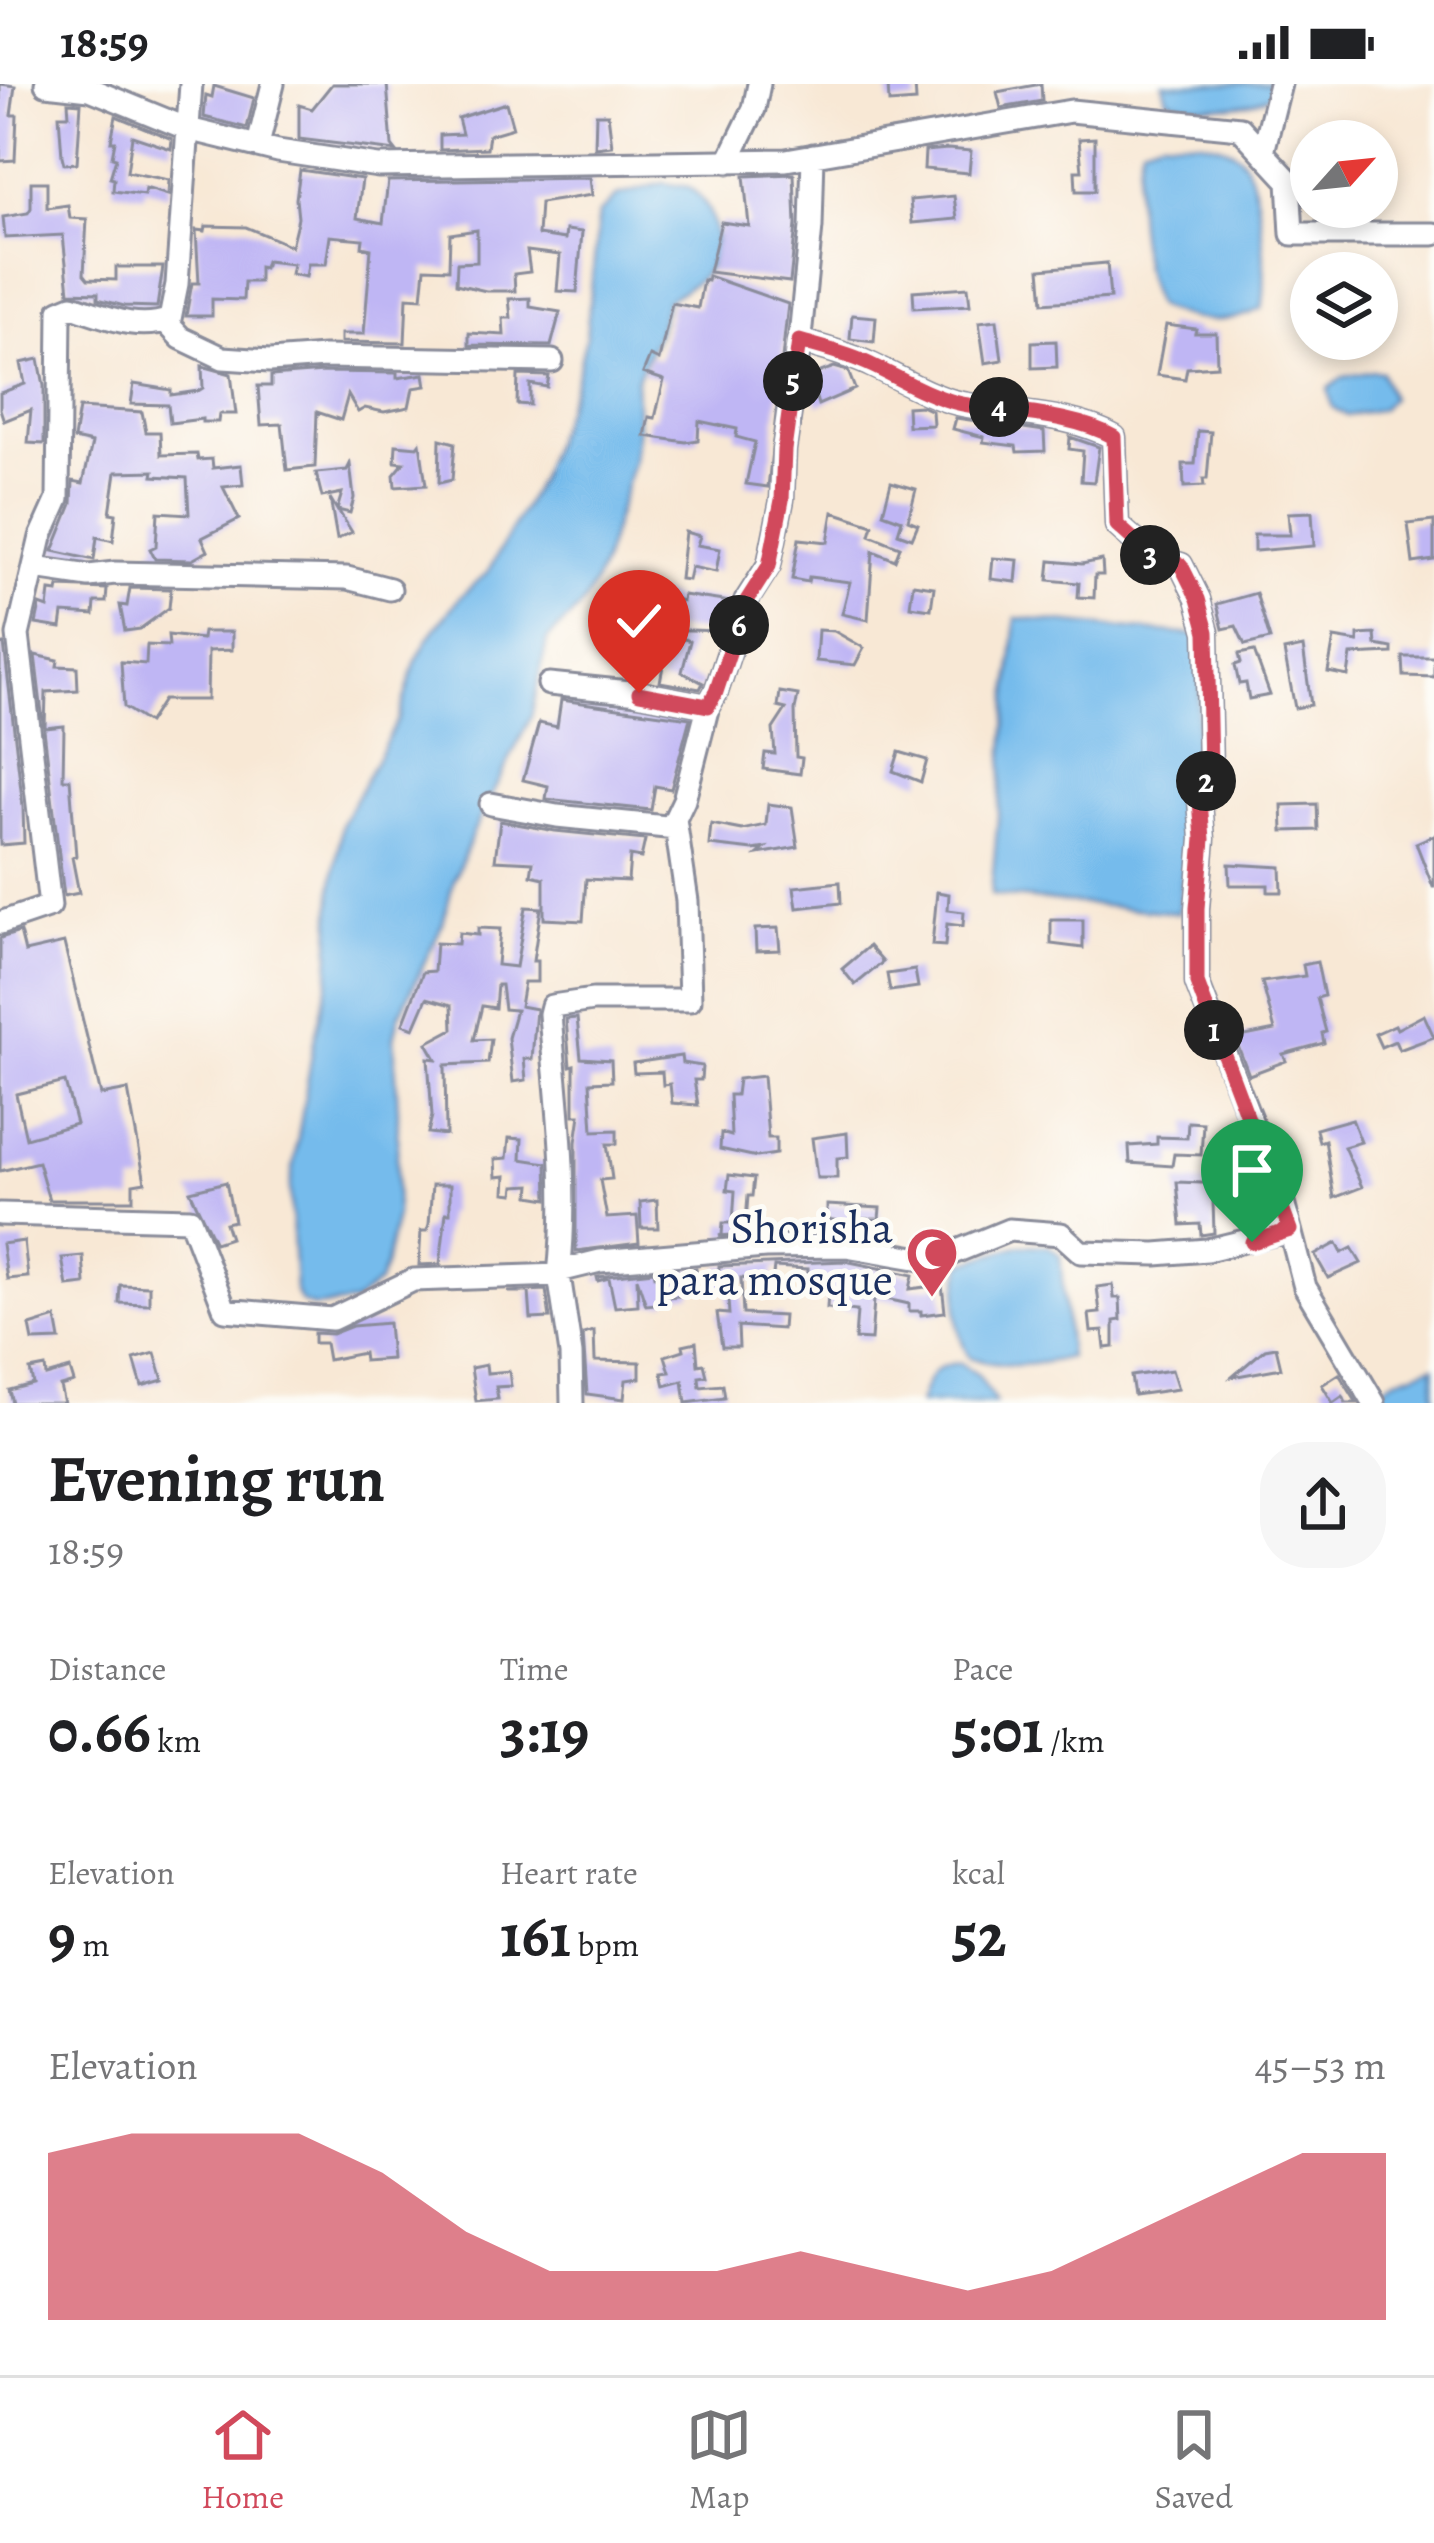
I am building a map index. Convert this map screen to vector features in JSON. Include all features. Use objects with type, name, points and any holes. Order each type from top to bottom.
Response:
[{"type":"street","points":[[46,84],[90,89],[188,128],[378,166],[728,162],[813,155],[1071,110],[1240,128],[1289,181],[1292,234],[1434,234]]},
{"type":"street","points":[[0,923],[50,906],[9,638],[58,499],[61,308],[72,306],[119,322],[152,325],[170,319],[177,284],[191,84]]},
{"type":"street","points":[[258,145],[273,84]]},
{"type":"street","points":[[728,162],[754,109],[759,84]]},
{"type":"street","points":[[1262,152],[1280,84]]},
{"type":"street","points":[[572,1403],[571,1354],[559,1273],[566,1198],[550,1014],[553,1006],[571,1002],[690,1000],[687,901],[676,828],[708,706],[746,602],[769,566],[782,500],[811,227],[813,155]]},
{"type":"street","points":[[166,322],[181,338],[223,358],[552,361]]},
{"type":"street","points":[[799,341],[868,363],[957,403],[1000,407],[1050,420],[1084,421],[1114,437],[1117,525],[1153,557],[1181,565],[1207,632],[1210,768],[1200,801],[1203,839],[1197,983],[1290,1230],[1305,1287],[1374,1403]]},
{"type":"street","points":[[35,568],[88,576],[347,578],[390,589]]},
{"type":"street","points":[[549,684],[708,706]]},
{"type":"street","points":[[491,804],[676,828]]},
{"type":"street","points":[[0,1214],[190,1219],[225,1310],[332,1318],[413,1280],[559,1273],[600,1261],[846,1246],[932,1261],[1010,1230],[1060,1234],[1081,1252],[1156,1254],[1207,1250],[1290,1230]]},
{"type":"water","points":[[1163,84],[1272,84],[1273,93],[1251,103],[1192,105],[1167,99]]},
{"type":"water","points":[[1161,139],[1215,144],[1242,159],[1254,189],[1262,232],[1262,308],[1236,318],[1209,320],[1156,306],[1141,248],[1137,183],[1142,145]]},
{"type":"water","points":[[663,183],[689,187],[706,206],[714,229],[713,254],[701,277],[667,300],[636,380],[638,427],[633,462],[602,566],[585,602],[547,640],[531,717],[474,830],[443,923],[399,1016],[394,1038],[396,1215],[379,1282],[354,1303],[313,1307],[301,1302],[295,1290],[290,1187],[329,978],[332,891],[342,824],[399,718],[415,663],[429,637],[459,598],[488,572],[536,485],[575,383],[586,337],[599,214],[617,196]]},
{"type":"water","points":[[1381,372],[1391,398],[1381,409],[1347,416],[1332,407],[1328,389],[1343,377]]},
{"type":"water","points":[[1016,618],[1205,636],[1179,913],[991,895]]},
{"type":"water","points":[[1021,1245],[1048,1246],[1060,1255],[1069,1357],[1019,1365],[969,1357],[957,1312],[963,1263]]},
{"type":"water","points":[[960,1363],[978,1375],[996,1403],[919,1403],[932,1374]]},
{"type":"water","points":[[1434,1365],[1434,1403],[1382,1403],[1380,1390],[1394,1379]]},
{"type":"building","points":[[0,84],[15,86],[11,115],[17,115],[15,160],[0,161]]},
{"type":"building","points":[[332,84],[387,84],[396,151],[299,139],[299,105],[312,109]]},
{"type":"building","points":[[888,84],[915,84],[916,101],[889,103]]},
{"type":"building","points":[[1041,84],[1042,101],[1001,108],[997,92]]},
{"type":"building","points":[[214,86],[254,98],[247,128],[204,117],[206,95],[212,97]]},
{"type":"building","points":[[68,102],[81,103],[77,163],[64,164],[59,115],[69,115]]},
{"type":"building","points":[[506,103],[513,128],[489,135],[487,148],[440,150],[440,135],[462,134],[458,118]]},
{"type":"building","points":[[596,114],[608,114],[612,146],[595,148]]},
{"type":"building","points":[[116,116],[172,139],[171,149],[132,136],[127,172],[169,180],[168,195],[145,188],[144,195],[113,191],[114,179],[110,178],[116,158],[112,157],[115,141],[111,141]]},
{"type":"building","points":[[1095,138],[1095,191],[1076,191],[1075,171],[1082,171],[1079,139]]},
{"type":"building","points":[[925,151],[971,151],[969,173],[924,169]]},
{"type":"building","points":[[300,170],[362,179],[357,218],[383,223],[388,181],[590,178],[592,195],[540,203],[538,235],[565,239],[566,230],[582,232],[577,292],[557,291],[560,255],[527,251],[530,272],[514,274],[515,291],[456,284],[457,263],[477,262],[477,230],[450,234],[449,269],[425,268],[422,298],[407,297],[405,343],[341,342],[341,334],[364,334],[371,249],[362,247],[363,239],[330,236],[326,264],[308,264],[306,277],[291,274],[293,264],[266,261],[264,268],[259,267],[259,282],[244,282],[243,300],[212,299],[212,316],[186,316],[192,283],[199,283],[196,230],[246,227],[291,246],[298,218]]},
{"type":"building","points":[[794,174],[796,225],[790,282],[709,272],[721,222],[749,226],[744,176]]},
{"type":"building","points":[[31,182],[47,182],[47,208],[68,205],[70,218],[87,219],[84,274],[88,279],[116,280],[116,267],[163,267],[157,307],[124,306],[98,299],[98,293],[69,292],[63,235],[5,238],[3,217],[28,213],[31,208]]},
{"type":"building","points":[[954,196],[957,219],[912,223],[910,200]]},
{"type":"building","points":[[1107,263],[1110,298],[1043,303],[1040,269]]},
{"type":"building","points":[[708,276],[788,304],[768,487],[746,484],[755,442],[736,437],[737,429],[699,421],[698,440],[645,436],[649,417],[655,418],[664,380],[643,373],[650,356],[659,360],[672,303],[698,308]]},
{"type":"building","points":[[968,287],[970,305],[914,308],[913,291]]},
{"type":"building","points":[[530,298],[530,307],[560,312],[551,346],[469,345],[469,333],[504,335],[503,318],[511,318],[509,299]]},
{"type":"building","points":[[852,315],[876,317],[874,342],[850,339]]},
{"type":"building","points":[[997,320],[1002,360],[985,363],[979,322]]},
{"type":"building","points":[[1166,325],[1216,333],[1217,366],[1187,368],[1185,379],[1157,375]]},
{"type":"building","points":[[1056,341],[1057,367],[1032,368],[1032,342]]},
{"type":"building","points":[[39,359],[44,444],[28,443],[31,410],[4,421],[0,409],[0,393],[25,384],[21,363]]},
{"type":"building","points":[[202,366],[231,374],[236,414],[219,414],[218,422],[170,423],[168,405],[131,404],[134,384],[171,390],[171,395],[198,391],[203,388]]},
{"type":"building","points":[[834,367],[848,371],[855,389],[818,405],[810,376]]},
{"type":"building","points":[[397,373],[397,378],[424,374],[426,386],[413,388],[409,407],[358,412],[348,395],[341,420],[317,412],[315,467],[287,470],[282,424],[261,425],[258,386],[271,386],[271,376]]},
{"type":"building","points":[[518,375],[549,376],[547,387],[530,384],[530,405],[517,404]]},
{"type":"building","points":[[907,407],[932,411],[933,425],[908,426]]},
{"type":"building","points":[[79,408],[142,412],[146,432],[160,432],[161,455],[197,454],[198,460],[212,459],[213,468],[241,465],[243,485],[223,487],[239,519],[202,538],[208,551],[192,560],[155,559],[150,549],[156,546],[158,512],[189,514],[187,478],[153,476],[154,471],[116,472],[110,513],[116,514],[113,541],[97,537],[94,560],[53,551],[72,504],[73,481],[83,483],[92,443],[74,439]]},
{"type":"building","points":[[956,418],[1044,431],[1045,451],[1017,452],[1016,446],[983,442],[984,437],[953,429]]},
{"type":"building","points":[[1198,431],[1211,432],[1207,479],[1203,479],[1204,486],[1184,487],[1183,464],[1195,464]]},
{"type":"building","points":[[1070,437],[1099,447],[1094,482],[1081,481],[1083,451],[1069,449]]},
{"type":"building","points":[[440,439],[455,443],[452,480],[439,483]]},
{"type":"building","points":[[420,443],[426,485],[395,487],[394,475],[404,463],[395,462],[396,445],[417,447]]},
{"type":"building","points":[[350,464],[354,498],[350,513],[338,510],[352,532],[337,539],[330,498],[337,510],[342,493],[322,497],[316,473],[347,470]]},
{"type":"building","points":[[891,482],[916,489],[908,520],[918,524],[912,538],[898,533],[902,520],[883,513]]},
{"type":"building","points":[[833,512],[873,525],[870,535],[900,547],[895,560],[873,551],[868,620],[842,614],[850,582],[792,579],[799,539],[828,542]]},
{"type":"building","points":[[1312,512],[1314,546],[1254,551],[1254,535],[1290,535],[1288,513]]},
{"type":"building","points":[[1434,521],[1434,560],[1413,563],[1408,524]]},
{"type":"building","points":[[685,532],[700,536],[697,545],[720,549],[716,572],[691,567],[688,580],[680,579]]},
{"type":"building","points":[[993,558],[1018,560],[1016,582],[991,579]]},
{"type":"building","points":[[1102,560],[1103,575],[1095,575],[1094,598],[1078,597],[1079,583],[1048,580],[1050,561],[1082,564]]},
{"type":"building","points":[[913,584],[934,587],[931,609],[910,606]]},
{"type":"building","points":[[59,587],[107,589],[106,602],[95,602],[94,615],[63,613],[61,628],[36,624],[40,605],[48,608],[50,591],[58,592]]},
{"type":"building","points":[[130,588],[171,589],[169,608],[140,629],[125,631],[120,605],[127,606]]},
{"type":"building","points":[[638,588],[682,601],[683,595],[730,602],[720,631],[657,629],[690,641],[682,672],[703,683],[700,689],[660,682],[666,650],[622,640],[624,631],[599,627],[601,614],[627,617]]},
{"type":"building","points":[[1256,593],[1270,639],[1245,645],[1236,626],[1223,629],[1217,604]]},
{"type":"building","points":[[818,630],[834,631],[864,648],[855,665],[816,661]]},
{"type":"building","points":[[203,632],[232,632],[232,650],[208,651],[207,700],[163,700],[148,723],[124,707],[121,662],[146,664],[147,645],[169,646],[168,635],[202,639]]},
{"type":"building","points":[[1375,634],[1376,645],[1392,648],[1392,653],[1351,655],[1348,676],[1328,672],[1334,638],[1358,642],[1358,635]]},
{"type":"building","points":[[4,644],[24,843],[0,845],[0,645]]},
{"type":"building","points":[[1303,647],[1311,705],[1295,708],[1284,651]]},
{"type":"building","points":[[1254,651],[1270,695],[1249,699],[1235,665],[1241,663],[1239,654]]},
{"type":"building","points":[[35,655],[58,660],[57,666],[77,667],[78,690],[46,692],[45,728],[64,726],[63,779],[70,779],[76,856],[72,857],[79,893],[64,896]]},
{"type":"building","points":[[1403,657],[1434,657],[1434,677],[1404,676]]},
{"type":"building","points":[[780,692],[798,695],[800,774],[763,769],[765,753],[775,754],[773,729],[786,709],[778,707]]},
{"type":"building","points":[[561,700],[690,718],[671,789],[655,786],[651,810],[546,799],[548,786],[523,780],[539,723],[557,727]]},
{"type":"building","points":[[899,752],[927,760],[921,782],[893,771]]},
{"type":"building","points":[[768,804],[792,807],[798,847],[758,854],[765,848],[709,845],[711,824],[742,830],[766,825]]},
{"type":"building","points":[[1317,804],[1318,830],[1283,831],[1282,805]]},
{"type":"building","points":[[500,821],[645,840],[641,858],[630,856],[628,881],[586,879],[583,921],[544,919],[544,878],[531,875],[533,862],[495,860]]},
{"type":"building","points":[[1434,835],[1434,887],[1433,887],[1416,843]]},
{"type":"building","points":[[1229,864],[1281,867],[1282,892],[1268,892],[1268,885],[1230,885]]},
{"type":"building","points":[[840,882],[841,903],[797,908],[794,887]]},
{"type":"building","points":[[937,892],[949,894],[948,910],[964,912],[963,926],[947,924],[945,946],[932,945]]},
{"type":"building","points":[[526,907],[541,908],[533,961],[537,961],[537,982],[524,982],[520,1006],[536,1009],[532,1059],[524,1059],[526,1080],[513,1082],[508,1038],[516,1010],[504,1009],[501,985],[497,985],[495,1008],[482,1006],[474,1040],[491,1039],[488,1063],[445,1065],[446,1135],[428,1133],[432,1116],[428,1058],[436,1059],[427,1043],[453,1029],[452,1005],[427,998],[414,1028],[403,1024],[423,972],[434,971],[436,943],[458,944],[459,933],[478,935],[478,928],[500,929],[497,965],[516,967]]},
{"type":"building","points":[[1051,920],[1083,920],[1083,948],[1051,944]]},
{"type":"building","points":[[778,928],[780,950],[756,951],[755,929]]},
{"type":"building","points":[[20,932],[25,952],[64,943],[101,1095],[128,1090],[145,1182],[133,1184],[133,1200],[49,1200],[38,1162],[0,1171],[0,938]],"holes":[[[65,1082],[76,1124],[26,1138],[16,1094]]]},
{"type":"building","points":[[869,946],[883,962],[855,985],[842,969]]},
{"type":"building","points":[[1317,962],[1324,996],[1317,998],[1326,1032],[1322,1033],[1324,1043],[1283,1054],[1286,1061],[1249,1075],[1235,1038],[1275,1030],[1262,982],[1305,976],[1303,965]]},
{"type":"building","points":[[915,970],[918,987],[890,991],[887,974]]},
{"type":"building","points":[[1424,1015],[1434,1037],[1399,1050],[1395,1041],[1381,1047],[1375,1034]]},
{"type":"building","points":[[577,1018],[581,1058],[611,1060],[612,1081],[590,1082],[593,1131],[617,1130],[617,1144],[607,1144],[612,1179],[600,1180],[607,1218],[637,1216],[639,1243],[576,1251],[580,1115],[574,1115],[574,1065],[570,1066],[566,1019]]},
{"type":"building","points":[[681,1056],[682,1063],[702,1066],[701,1080],[694,1080],[698,1105],[672,1103],[670,1084],[663,1085],[662,1072],[634,1073],[633,1063]]},
{"type":"building","points":[[763,1076],[768,1138],[776,1138],[776,1154],[757,1157],[720,1149],[721,1133],[731,1136],[729,1095],[736,1095],[738,1079]]},
{"type":"building","points":[[1352,1119],[1361,1142],[1344,1147],[1362,1187],[1334,1198],[1325,1140],[1319,1142],[1316,1129]]},
{"type":"building","points":[[1188,1122],[1203,1123],[1201,1155],[1174,1154],[1172,1166],[1130,1163],[1129,1146],[1157,1144],[1157,1137],[1187,1138]]},
{"type":"building","points":[[847,1133],[848,1157],[837,1158],[837,1178],[817,1178],[812,1138]]},
{"type":"building","points":[[509,1138],[522,1139],[521,1159],[547,1163],[548,1199],[530,1196],[531,1185],[515,1186],[514,1194],[505,1193],[506,1176],[496,1177],[495,1159],[507,1158]]},
{"type":"building","points":[[729,1175],[754,1178],[752,1196],[748,1196],[745,1234],[719,1236],[723,1223],[733,1223],[735,1191],[727,1190]]},
{"type":"building","points":[[226,1182],[234,1221],[225,1223],[230,1238],[215,1243],[190,1191]]},
{"type":"building","points":[[1177,1182],[1225,1184],[1226,1199],[1213,1201],[1214,1233],[1201,1235],[1200,1224],[1181,1225]]},
{"type":"building","points":[[432,1185],[450,1185],[450,1213],[446,1213],[440,1264],[419,1265],[421,1231],[427,1231],[429,1224]]},
{"type":"building","points":[[657,1200],[658,1228],[641,1228],[640,1202]]},
{"type":"building","points":[[827,1205],[880,1208],[879,1219],[856,1219],[856,1224],[827,1219]]},
{"type":"building","points":[[24,1241],[28,1277],[7,1279],[2,1244]]},
{"type":"building","points":[[1337,1243],[1342,1253],[1352,1248],[1361,1263],[1328,1278],[1315,1255]]},
{"type":"building","points":[[83,1256],[85,1284],[67,1286],[62,1258]]},
{"type":"building","points":[[845,1261],[913,1275],[910,1289],[942,1285],[945,1312],[921,1315],[921,1311],[909,1311],[909,1304],[877,1297],[871,1340],[855,1339],[857,1311],[827,1308],[828,1293],[807,1292],[808,1269],[774,1267],[772,1282],[741,1278],[743,1314],[783,1316],[782,1329],[738,1326],[739,1347],[722,1347],[717,1313],[729,1314],[727,1287],[718,1288],[719,1266]]},
{"type":"building","points":[[696,1268],[697,1273],[690,1274],[692,1295],[646,1305],[637,1278],[638,1305],[615,1307],[609,1278],[598,1281],[597,1277],[654,1271],[655,1276]]},
{"type":"building","points":[[120,1285],[149,1286],[149,1304],[119,1303]]},
{"type":"building","points":[[1113,1285],[1114,1298],[1120,1298],[1121,1320],[1114,1321],[1114,1347],[1105,1348],[1103,1331],[1091,1332],[1089,1314],[1100,1313],[1097,1287]]},
{"type":"building","points":[[546,1290],[550,1318],[531,1319],[529,1292],[508,1292]]},
{"type":"building","points":[[56,1318],[60,1340],[33,1341],[30,1326]]},
{"type":"building","points":[[388,1323],[391,1359],[364,1361],[363,1353],[328,1360],[325,1343],[314,1343],[314,1333]]},
{"type":"building","points":[[594,1331],[595,1361],[640,1362],[640,1378],[626,1380],[624,1399],[587,1394],[583,1334]]},
{"type":"building","points":[[696,1342],[698,1365],[704,1364],[707,1376],[699,1377],[700,1387],[723,1385],[725,1398],[686,1403],[683,1381],[665,1386],[662,1373],[670,1372],[665,1356]]},
{"type":"building","points":[[1276,1347],[1281,1368],[1232,1377],[1265,1349]]},
{"type":"building","points":[[155,1353],[163,1380],[142,1386],[134,1359]]},
{"type":"building","points":[[486,1365],[487,1373],[509,1371],[511,1386],[496,1387],[498,1399],[476,1401],[471,1368]]},
{"type":"building","points":[[45,1367],[46,1376],[70,1369],[74,1382],[60,1386],[64,1403],[12,1403],[9,1390],[33,1384],[30,1370]]},
{"type":"building","points":[[1172,1370],[1178,1389],[1134,1395],[1131,1376]]},
{"type":"building","points":[[1339,1374],[1357,1403],[1346,1403],[1343,1396],[1333,1403],[1322,1385]]},
{"type":"place","name":"Shorisha para mosque","points":[[932,1299]]},
{"type":"route","points":[[639,693],[708,706],[716,692],[746,602],[769,566],[782,500],[799,341],[868,363],[957,403],[1000,407],[1050,420],[1084,421],[1114,437],[1117,525],[1153,557],[1181,565],[1207,632],[1210,768],[1200,801],[1203,839],[1197,983],[1290,1230],[1252,1242]]}]
